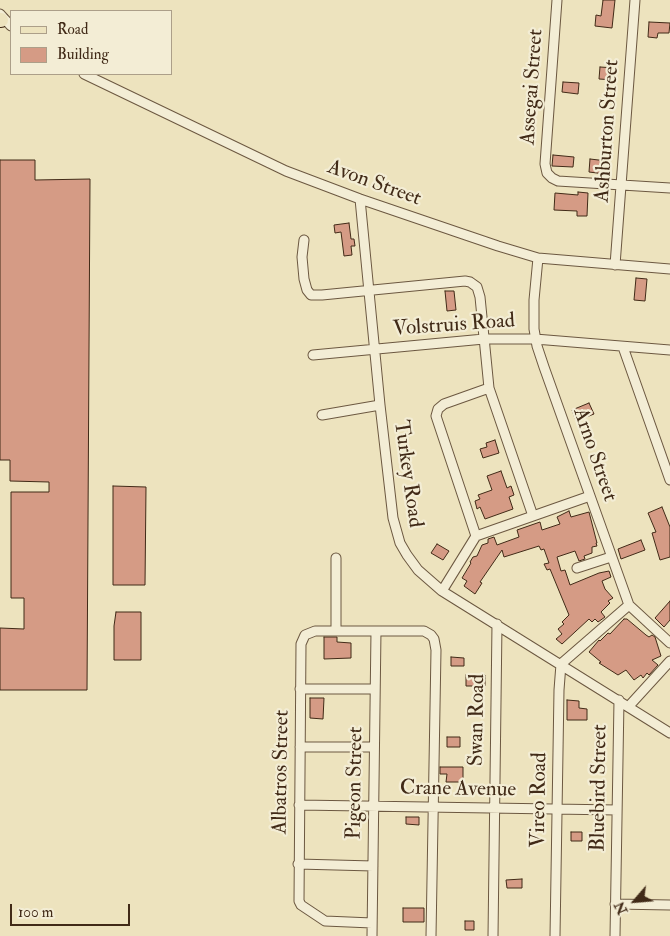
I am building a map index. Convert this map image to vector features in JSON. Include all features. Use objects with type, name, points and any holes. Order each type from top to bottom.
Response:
[{"type":"street","name":"Assegai Street","points":[[557,0],[545,164],[549,176],[558,181],[622,184]]},
{"type":"street","name":"Ashburton Street","points":[[615,265],[635,0]]},
{"type":"street","name":"Avon Street","points":[[86,75],[286,170],[360,199],[498,246],[538,258],[670,269]]},
{"type":"street","points":[[622,184],[670,188]]},
{"type":"street","name":"Turkey Road","points":[[360,199],[393,518],[396,532],[407,555],[418,570],[442,591],[670,733]]},
{"type":"street","points":[[304,240],[302,257],[304,279],[308,293],[315,296],[369,289],[470,282],[477,287],[480,297],[489,388],[534,516]]},
{"type":"street","name":"Arno Street","points":[[538,258],[534,300],[536,339],[628,605],[670,643]]},
{"type":"street","name":"Volstruis Road","points":[[313,355],[484,339],[536,339],[670,350]]},
{"type":"street","points":[[624,347],[670,480]]},
{"type":"street","points":[[476,536],[436,416],[438,409],[444,404],[489,388]]},
{"type":"street","points":[[322,415],[380,405]]},
{"type":"street","points":[[442,591],[476,536],[590,496]]},
{"type":"street","points":[[577,568],[611,557]]},
{"type":"street","points":[[336,558],[336,631]]},
{"type":"street","points":[[561,664],[628,605]]},
{"type":"street","name":"Swan Road","points":[[493,936],[497,624]]},
{"type":"street","name":"Pigeon Street","points":[[372,936],[376,631]]},
{"type":"street","name":"Albatros Street","points":[[372,923],[325,921],[305,908],[299,900],[300,689],[302,640],[308,632],[424,632],[431,635],[434,639],[436,650],[434,807]]},
{"type":"street","points":[[629,706],[670,660]]},
{"type":"street","name":"Vireo Road","points":[[555,936],[561,664]]},
{"type":"street","points":[[300,689],[375,689]]},
{"type":"street","name":"Bluebird Street","points":[[615,936],[619,700]]},
{"type":"street","points":[[300,747],[374,747]]},
{"type":"street","name":"Crane Avenue","points":[[299,805],[617,810]]},
{"type":"street","points":[[432,936],[434,807]]},
{"type":"street","points":[[298,864],[373,866]]},
{"type":"street","points":[[615,904],[670,905]]},
{"type":"building","points":[[603,0],[615,0],[612,28],[595,26],[596,15],[601,16]]},
{"type":"building","points":[[649,22],[670,23],[669,33],[658,33],[657,38],[648,37]]},
{"type":"building","points":[[600,67],[615,68],[615,80],[599,79]]},
{"type":"building","points":[[563,82],[579,83],[578,94],[562,92]]},
{"type":"building","points":[[553,155],[574,157],[573,167],[552,166]]},
{"type":"building","points":[[590,159],[607,161],[605,174],[589,172]]},
{"type":"building","points":[[0,160],[35,160],[35,180],[90,179],[87,690],[0,690],[0,628],[24,629],[24,598],[11,598],[11,492],[49,492],[49,482],[10,481],[10,460],[0,460]]},
{"type":"building","points":[[578,192],[588,193],[587,216],[577,216],[577,211],[554,210],[555,193],[578,195]]},
{"type":"building","points":[[349,223],[351,239],[354,239],[355,246],[351,246],[352,255],[344,256],[341,232],[335,233],[334,225]]},
{"type":"building","points":[[636,278],[647,279],[645,301],[634,300]]},
{"type":"building","points":[[445,291],[454,291],[456,310],[447,311]]},
{"type":"building","points":[[589,403],[594,414],[576,421],[572,410]]},
{"type":"building","points":[[495,440],[499,453],[483,458],[480,449],[487,447],[486,443]]},
{"type":"building","points":[[501,471],[507,488],[511,486],[514,495],[509,497],[513,509],[485,519],[480,507],[477,509],[475,501],[480,499],[478,495],[492,490],[487,476]]},
{"type":"building","points":[[113,486],[146,487],[145,585],[113,585]]},
{"type":"building","points":[[662,507],[670,527],[670,557],[660,560],[652,533],[656,532],[648,513]]},
{"type":"building","points":[[569,511],[571,517],[589,512],[597,546],[592,547],[592,553],[584,556],[585,559],[579,561],[575,551],[557,557],[561,571],[565,570],[570,585],[609,571],[611,577],[602,581],[605,589],[613,598],[608,601],[610,603],[601,612],[605,617],[598,622],[595,619],[592,622],[589,619],[562,644],[556,639],[562,634],[558,629],[564,624],[562,622],[569,615],[550,569],[547,570],[544,564],[549,563],[544,549],[541,550],[539,546],[504,557],[502,550],[480,582],[482,583],[475,594],[464,586],[467,581],[462,578],[473,557],[477,556],[482,545],[488,543],[488,539],[494,537],[497,545],[519,537],[517,530],[540,522],[542,530],[560,524],[557,517]]},
{"type":"building","points":[[641,540],[645,550],[621,559],[618,549]]},
{"type":"building","points":[[437,544],[449,551],[443,560],[431,553]]},
{"type":"building","points":[[670,601],[670,620],[664,627],[655,618]]},
{"type":"building","points":[[116,612],[141,612],[141,660],[114,660]]},
{"type":"building","points":[[624,619],[627,619],[649,637],[652,635],[655,637],[661,656],[652,660],[658,665],[649,675],[647,673],[643,678],[641,675],[634,680],[626,670],[618,675],[599,663],[601,662],[589,652],[599,640],[608,633],[610,634]]},
{"type":"building","points":[[324,637],[337,637],[337,642],[351,643],[351,658],[324,659]]},
{"type":"building","points":[[451,657],[464,658],[464,666],[451,666]]},
{"type":"building","points":[[466,675],[485,675],[485,686],[466,686]]},
{"type":"building","points":[[310,698],[324,698],[323,719],[310,718]]},
{"type":"building","points":[[567,700],[579,701],[579,708],[587,709],[587,720],[567,720]]},
{"type":"building","points":[[447,737],[460,737],[460,747],[447,747]]},
{"type":"building","points":[[440,767],[463,767],[463,782],[446,782],[447,774],[440,774]]},
{"type":"building","points":[[406,817],[419,817],[419,825],[406,824]]},
{"type":"building","points":[[571,832],[582,832],[582,841],[571,841]]},
{"type":"building","points":[[522,879],[522,888],[507,888],[506,880]]},
{"type":"building","points":[[403,908],[424,908],[424,922],[403,922]]},
{"type":"building","points":[[465,921],[474,921],[474,930],[465,930]]}]
